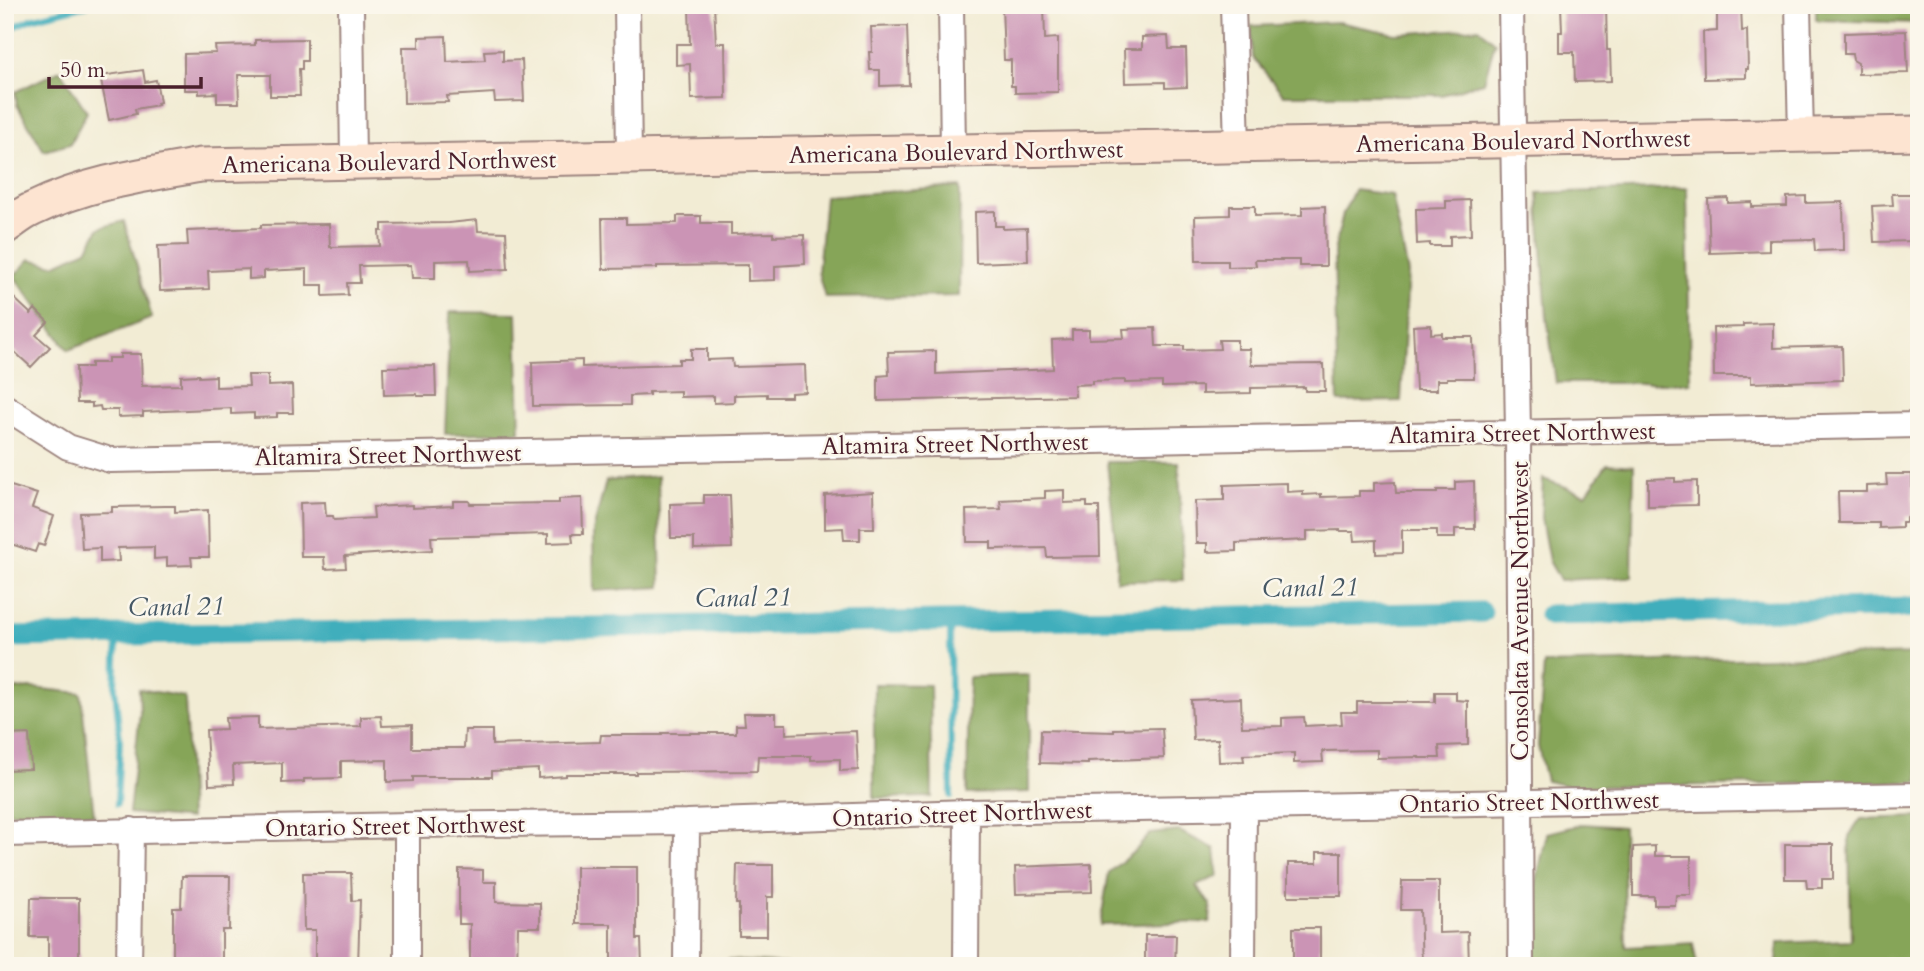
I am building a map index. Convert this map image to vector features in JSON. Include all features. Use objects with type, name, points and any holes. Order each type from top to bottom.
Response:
[{"type":"street","points":[[351,5],[353,163]]},
{"type":"street","points":[[627,5],[629,158]]},
{"type":"street","points":[[951,5],[953,151]]},
{"type":"street","points":[[1233,5],[1237,146]]},
{"type":"street","name":"Consolata Avenue Northwest","points":[[1511,5],[1518,433],[1521,966]]},
{"type":"street","points":[[1798,5],[1801,136]]},
{"type":"street","name":"Americana Boulevard Northwest","points":[[5,227],[30,209],[87,187],[201,165],[1919,133]]},
{"type":"street","name":"Altamira Street Northwest","points":[[5,407],[68,447],[110,460],[1919,425]]},
{"type":"street","name":"Ontario Street Northwest","points":[[5,834],[687,822],[967,812],[1919,795]]},
{"type":"street","points":[[1243,966],[1244,807]]},
{"type":"street","points":[[966,966],[967,812]]},
{"type":"street","points":[[686,966],[687,822]]},
{"type":"street","points":[[407,825],[407,966]]},
{"type":"street","points":[[129,966],[131,830]]},
{"type":"green space","points":[[1816,5],[1919,5],[1919,23],[1816,20]]},
{"type":"green space","points":[[1338,22],[1396,34],[1479,28],[1495,42],[1484,82],[1442,95],[1284,95],[1253,58],[1251,26]]},
{"type":"green space","points":[[60,70],[87,112],[70,144],[44,151],[17,105],[15,92]]},
{"type":"green space","points":[[960,187],[959,296],[825,298],[818,272],[825,196]]},
{"type":"green space","points":[[1687,188],[1690,383],[1556,383],[1547,318],[1538,193]]},
{"type":"green space","points":[[1354,190],[1392,195],[1408,273],[1401,401],[1338,402],[1334,252],[1343,214]]},
{"type":"green space","points":[[124,221],[152,318],[68,350],[14,276],[30,259],[54,265],[87,250],[99,228]]},
{"type":"green space","points":[[450,312],[517,313],[520,432],[445,434]]},
{"type":"green space","points":[[1107,462],[1179,462],[1183,580],[1116,581],[1117,557]]},
{"type":"green space","points":[[1607,464],[1634,466],[1632,577],[1560,580],[1549,561],[1541,518],[1543,479],[1586,494]]},
{"type":"green space","points":[[658,476],[661,587],[594,591],[593,531],[606,481]]},
{"type":"green space","points":[[1919,654],[1919,782],[1574,787],[1546,781],[1538,746],[1544,664]]},
{"type":"green space","points":[[1029,675],[1029,792],[967,794],[969,677]]},
{"type":"green space","points":[[874,684],[930,685],[932,797],[874,798]]},
{"type":"green space","points":[[31,688],[81,693],[94,815],[5,812],[5,690]]},
{"type":"green space","points":[[139,689],[185,697],[190,819],[129,813],[140,712]]},
{"type":"green space","points":[[1919,817],[1919,966],[1777,966],[1778,943],[1851,940],[1849,836],[1861,819]]},
{"type":"green space","points":[[1583,824],[1623,827],[1626,947],[1693,943],[1697,966],[1533,966],[1533,896],[1547,833]]},
{"type":"green space","points":[[1179,831],[1215,849],[1218,876],[1196,886],[1211,904],[1210,922],[1100,925],[1109,872],[1136,850],[1150,834]]},
{"type":"green space","points":[[729,960],[820,966],[713,966]]},
{"type":"building","points":[[689,5],[714,5],[716,43],[725,43],[726,98],[691,99],[690,64],[676,65],[676,44],[690,44]]},
{"type":"building","points":[[1002,5],[1044,5],[1045,39],[1058,38],[1058,92],[1015,93],[1015,86],[1011,86],[1011,60],[1004,60]]},
{"type":"building","points":[[1561,5],[1606,5],[1611,81],[1575,82],[1574,52],[1559,52],[1559,32],[1562,32]]},
{"type":"building","points":[[1717,5],[1741,5],[1742,31],[1747,30],[1746,78],[1704,79],[1703,32],[1717,31]]},
{"type":"building","points":[[907,26],[909,85],[880,86],[880,70],[870,70],[871,27]]},
{"type":"building","points":[[1906,31],[1908,73],[1858,74],[1858,63],[1853,60],[1852,54],[1844,54],[1844,33]]},
{"type":"building","points":[[446,36],[447,62],[485,60],[484,51],[503,50],[503,61],[522,60],[524,101],[495,102],[494,93],[447,96],[448,102],[404,103],[403,47],[419,47],[419,37]]},
{"type":"building","points":[[1168,36],[1169,49],[1186,49],[1187,87],[1165,88],[1165,82],[1125,83],[1124,49],[1142,49],[1142,37]]},
{"type":"building","points":[[307,39],[307,61],[302,61],[302,69],[299,69],[300,96],[270,96],[270,75],[238,75],[239,103],[217,103],[217,93],[199,94],[199,90],[184,90],[184,54],[216,53],[215,46],[255,45],[255,40]]},
{"type":"building","points":[[143,70],[145,82],[156,80],[160,102],[158,105],[135,109],[136,114],[109,120],[100,76]]},
{"type":"building","points":[[1892,194],[1913,194],[1914,241],[1874,242],[1872,206],[1893,205]]},
{"type":"building","points":[[1806,196],[1806,203],[1843,202],[1844,250],[1815,251],[1814,239],[1769,240],[1769,251],[1710,253],[1708,199],[1728,198],[1728,203],[1752,202],[1752,207],[1787,206],[1787,197]]},
{"type":"building","points":[[1470,200],[1471,235],[1450,236],[1450,246],[1417,244],[1416,209],[1446,208],[1446,201]]},
{"type":"building","points":[[1230,206],[1255,206],[1255,216],[1302,215],[1302,207],[1325,206],[1326,266],[1299,266],[1299,260],[1255,260],[1256,266],[1228,267],[1228,261],[1196,261],[1195,216],[1230,215]]},
{"type":"building","points":[[995,211],[995,226],[1003,226],[1003,229],[1027,228],[1028,261],[976,263],[975,212]]},
{"type":"building","points":[[677,216],[701,216],[701,223],[731,223],[731,234],[804,235],[805,264],[775,266],[775,280],[748,281],[748,265],[603,269],[602,218],[626,218],[626,224],[677,223]]},
{"type":"building","points":[[477,220],[478,231],[506,232],[508,269],[470,271],[469,260],[435,261],[435,278],[412,278],[411,265],[359,266],[360,283],[347,283],[348,295],[323,296],[323,285],[307,285],[307,269],[264,271],[264,278],[249,279],[249,269],[208,271],[209,289],[160,291],[158,246],[188,245],[187,231],[261,228],[261,225],[329,224],[330,247],[380,246],[379,231],[382,231],[382,224]]},
{"type":"building","points":[[14,298],[31,314],[35,309],[48,322],[36,335],[50,347],[31,367],[5,343],[5,306]]},
{"type":"building","points":[[1773,323],[1773,348],[1842,346],[1843,380],[1751,383],[1751,376],[1714,376],[1713,328]]},
{"type":"building","points":[[1431,325],[1431,334],[1442,333],[1442,337],[1473,337],[1474,378],[1437,380],[1437,390],[1416,390],[1413,326]]},
{"type":"building","points":[[1155,328],[1156,346],[1184,346],[1184,350],[1220,349],[1219,340],[1237,340],[1237,349],[1250,349],[1251,365],[1324,364],[1325,391],[1305,391],[1305,387],[1251,388],[1251,393],[1202,394],[1202,386],[1162,387],[1162,382],[1125,383],[1125,380],[1092,381],[1092,384],[1074,385],[1075,396],[878,401],[878,376],[889,375],[888,352],[936,351],[936,374],[1053,369],[1052,340],[1072,339],[1072,330],[1089,330],[1089,339],[1124,338],[1123,329]]},
{"type":"building","points":[[691,349],[707,349],[707,360],[732,359],[733,367],[805,365],[806,392],[791,393],[791,397],[767,397],[767,394],[734,395],[734,402],[714,403],[714,396],[680,397],[680,391],[649,392],[649,395],[630,396],[630,405],[533,406],[532,362],[582,360],[582,367],[679,364],[679,359],[691,359]]},
{"type":"building","points":[[120,354],[141,354],[142,386],[181,385],[181,376],[199,375],[216,376],[216,387],[249,386],[248,375],[268,375],[268,386],[292,385],[293,413],[254,418],[254,413],[231,414],[231,408],[143,412],[143,416],[118,417],[118,410],[101,410],[100,406],[92,407],[92,403],[77,403],[76,367],[91,367],[91,363],[108,363],[108,358],[120,358]]},
{"type":"building","points":[[435,366],[436,396],[384,395],[383,367]]},
{"type":"building","points":[[1886,474],[1912,474],[1913,516],[1906,517],[1902,527],[1879,528],[1879,523],[1839,523],[1838,492],[1867,492],[1867,486],[1887,485]]},
{"type":"building","points":[[1675,478],[1675,482],[1697,481],[1697,505],[1648,506],[1648,479]]},
{"type":"building","points":[[1474,481],[1475,529],[1455,529],[1455,538],[1437,538],[1437,530],[1402,530],[1402,553],[1376,554],[1376,540],[1355,541],[1354,531],[1340,530],[1307,531],[1307,540],[1236,543],[1236,551],[1207,552],[1207,543],[1196,543],[1195,501],[1224,500],[1224,485],[1287,483],[1287,492],[1303,491],[1303,495],[1321,494],[1321,497],[1359,496],[1359,491],[1374,491],[1374,483],[1395,482],[1396,493],[1437,493],[1437,490],[1455,490],[1455,482]]},
{"type":"building","points":[[11,486],[37,494],[32,508],[54,516],[44,546],[38,544],[35,552],[5,542],[5,500]]},
{"type":"building","points":[[1064,490],[1064,503],[1087,502],[1087,507],[1099,507],[1100,556],[1047,557],[1046,548],[991,549],[991,542],[967,542],[966,510],[1001,509],[1000,500],[1045,498],[1045,491]]},
{"type":"building","points":[[873,492],[874,528],[860,528],[860,540],[844,540],[843,528],[825,529],[825,495]]},
{"type":"building","points":[[704,495],[730,495],[732,548],[694,549],[694,538],[671,538],[670,504],[704,503]]},
{"type":"building","points":[[582,498],[583,534],[572,534],[573,542],[548,543],[548,534],[431,537],[432,550],[345,556],[346,568],[325,569],[324,557],[301,557],[300,503],[325,502],[326,516],[333,516],[334,520],[374,518],[373,507],[453,506],[453,501],[469,501],[470,504],[559,503],[559,499]]},
{"type":"building","points":[[175,506],[175,512],[208,510],[209,557],[191,557],[192,565],[167,566],[167,558],[154,559],[154,547],[118,548],[119,561],[100,562],[100,548],[82,549],[80,513],[112,512],[112,507]]},
{"type":"building","points":[[1435,692],[1456,692],[1456,700],[1468,701],[1468,745],[1439,746],[1440,758],[1377,758],[1377,750],[1322,751],[1323,762],[1294,763],[1294,753],[1243,755],[1244,761],[1219,762],[1218,739],[1193,740],[1191,700],[1241,698],[1242,727],[1282,726],[1282,718],[1304,717],[1305,726],[1342,724],[1341,712],[1357,712],[1357,702],[1435,702]]},
{"type":"building","points":[[744,713],[776,713],[776,724],[786,724],[786,734],[856,731],[858,770],[840,771],[840,759],[758,756],[757,771],[566,774],[538,778],[538,769],[492,771],[492,777],[413,777],[413,781],[387,782],[387,760],[341,761],[341,778],[304,779],[304,782],[282,783],[282,763],[233,765],[234,784],[209,785],[206,730],[226,729],[225,718],[258,717],[258,729],[361,726],[361,717],[381,716],[382,726],[412,725],[412,748],[464,748],[465,730],[492,730],[492,745],[600,742],[601,735],[736,733],[736,725],[745,725]]},
{"type":"building","points":[[1162,728],[1164,758],[1088,761],[1088,764],[1040,763],[1041,730],[1114,732],[1114,729]]},
{"type":"building","points":[[29,734],[31,769],[5,770],[5,735]]},
{"type":"building","points":[[1785,844],[1833,844],[1833,879],[1822,879],[1822,888],[1807,888],[1806,879],[1785,879]]},
{"type":"building","points":[[1655,846],[1655,856],[1691,856],[1691,895],[1676,895],[1675,905],[1654,905],[1654,896],[1633,896],[1633,847]]},
{"type":"building","points":[[1317,852],[1341,852],[1341,896],[1288,896],[1288,863],[1317,863]]},
{"type":"building","points":[[1091,864],[1092,892],[1016,894],[1015,867]]},
{"type":"building","points":[[737,865],[773,865],[773,897],[767,897],[767,936],[739,936]]},
{"type":"building","points":[[576,867],[637,867],[637,939],[641,939],[642,966],[611,966],[611,924],[576,924]]},
{"type":"building","points":[[459,869],[483,870],[483,882],[496,882],[496,902],[540,903],[540,927],[518,927],[517,966],[470,966],[470,924],[459,924]]},
{"type":"building","points":[[303,873],[351,873],[352,901],[360,900],[358,966],[315,966],[315,930],[304,930]]},
{"type":"building","points":[[182,876],[230,876],[229,930],[222,930],[222,966],[173,966],[173,908],[181,908]]},
{"type":"building","points":[[1402,881],[1439,881],[1439,933],[1468,932],[1469,966],[1422,966],[1420,910],[1401,910]]},
{"type":"building","points":[[31,898],[79,898],[79,966],[48,966],[48,937],[30,937]]},
{"type":"building","points":[[1293,928],[1320,928],[1320,966],[1293,966]]},
{"type":"building","points":[[1145,935],[1176,935],[1175,966],[1145,966]]},
{"type":"waterway","points":[[5,31],[31,19],[87,5]]},
{"type":"waterway","name":"Canal 21","points":[[1549,615],[1919,607]]},
{"type":"waterway","name":"Canal 21","points":[[5,637],[1482,612]]},
{"type":"waterway","points":[[951,796],[950,630],[953,621]]},
{"type":"waterway","points":[[117,635],[115,688],[120,740],[117,804]]}]
